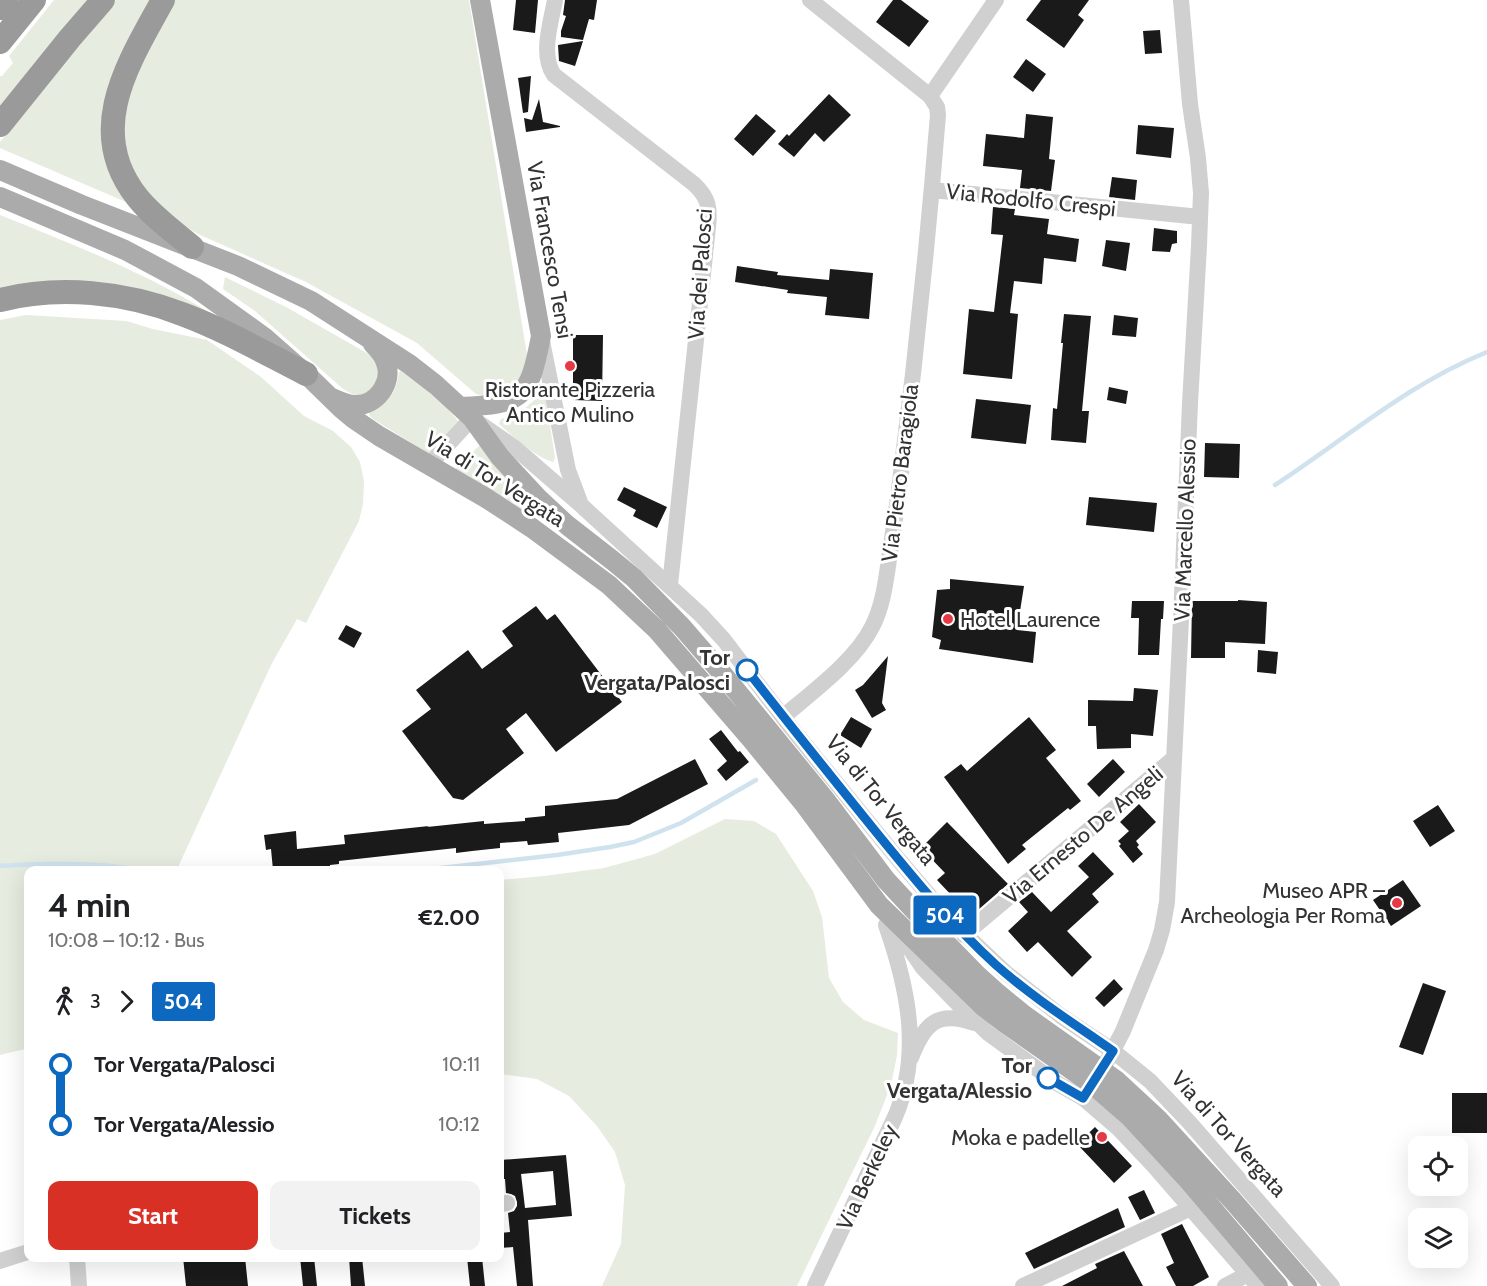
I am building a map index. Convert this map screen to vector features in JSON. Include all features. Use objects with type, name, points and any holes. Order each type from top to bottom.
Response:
[{"type":"highway","points":[[0,8],[6,0]]},
{"type":"highway","points":[[0,42],[34,0]]},
{"type":"highway","points":[[0,125],[103,0]]},
{"type":"highway","points":[[163,0],[123,77],[115,108],[113,141],[123,173],[135,194],[149,210],[192,247]]},
{"type":"highway","points":[[0,300],[36,294],[88,293],[147,303],[193,318],[230,335],[313,382]]},
{"type":"main road","name":"Via Francesco Tensi","points":[[480,0],[541,336]]},
{"type":"main road","name":"Via di Tor Vergata","points":[[0,170],[238,266],[311,301],[410,364],[436,385],[466,412],[501,457],[538,498],[567,525],[634,578],[670,614],[708,656],[824,798],[886,880],[977,975],[1024,1015],[1092,1084],[1150,1137],[1278,1286]]},
{"type":"main road","name":"Via di Tor Vergata","points":[[0,197],[125,250],[196,288],[264,337],[342,410],[486,498],[599,577],[640,613],[682,658],[805,805],[879,905],[984,1007],[1005,1023],[1092,1084],[1139,1101],[1173,1133],[1307,1286]]},
{"type":"main road","points":[[313,382],[329,396],[353,405],[372,401],[382,391],[388,376],[386,363],[375,346],[359,332]]},
{"type":"main road","points":[[466,412],[511,400],[520,394],[533,372],[541,336]]},
{"type":"street","name":"Via dei Palosci","points":[[555,0],[547,53],[548,65],[554,75],[691,181],[703,194],[708,205],[708,227],[670,585]]},
{"type":"street","points":[[810,0],[930,96],[996,0]]},
{"type":"street","name":"Via Marcello Alessio","points":[[1092,1084],[1123,1031],[1153,959],[1162,930],[1167,891],[1200,217],[1200,178],[1190,104],[1181,0]]},
{"type":"street","name":"Via Rodolfo Crespi","points":[[930,96],[938,111],[932,190],[1200,217]]},
{"type":"street","name":"Via Pietro Baragiola","points":[[783,717],[856,652],[872,628],[882,602],[910,395],[932,190]]},
{"type":"street","name":"Via Francesco Tensi","points":[[541,336],[568,470],[582,506]]},
{"type":"street","name":"Via di Tor Vergata","points":[[466,412],[515,448],[701,615],[724,640],[898,859],[964,935],[1036,997],[1113,1051],[1150,1081],[1332,1286]]},
{"type":"street","points":[[429,465],[466,412]]},
{"type":"street","name":"Via Ernesto De Angeli","points":[[964,935],[1174,758]]},
{"type":"street","name":"Via di Tor Vergata","points":[[879,905],[923,968],[998,1041],[1055,1082],[1092,1084],[1119,1129],[1253,1280]]},
{"type":"street","name":"Via Berkeley","points":[[879,905],[904,983],[909,1023],[909,1065]]},
{"type":"street","name":"Via Berkeley","points":[[815,1286],[895,1117],[904,1092],[909,1065],[924,1032],[937,1020],[954,1017],[979,1024]]},
{"type":"street","points":[[1023,1286],[1191,1208]]},
{"type":"street","points":[[0,1261],[24,1253]]},
{"type":"street","points":[[77,1262],[79,1286]]},
{"type":"street","points":[[1225,1286],[1253,1280]]},
{"type":"shaded area","points":[[54,0],[91,0],[0,110],[0,76],[13,63],[9,56]]},
{"type":"shaded area","points":[[116,0],[158,0],[112,88],[133,205],[0,148],[0,142]]},
{"type":"shaded area","points":[[175,0],[469,0],[528,361],[525,378],[512,393],[491,398],[476,394],[417,343],[306,282],[198,234],[176,221],[157,205],[136,177],[125,146],[123,115],[134,77]]},
{"type":"shaded area","points":[[0,215],[134,272],[210,313],[0,292]]},
{"type":"shaded area","points":[[225,277],[286,307],[372,356],[377,362],[379,382],[362,395],[353,394],[342,388],[255,311],[223,289]]},
{"type":"shaded area","points":[[26,315],[126,321],[207,340],[261,377],[304,416],[333,431],[351,447],[360,462],[364,481],[363,504],[359,521],[306,623],[297,619],[271,665],[179,866],[24,866],[24,1049],[0,1055],[0,320]]},
{"type":"shaded area","points":[[402,370],[446,407],[458,421],[431,455],[369,415],[370,411],[391,396],[399,372]]},
{"type":"shaded area","points":[[540,395],[546,399],[555,458],[553,462],[532,452],[499,423],[501,419],[521,412]]},
{"type":"shaded area","points":[[480,445],[541,514],[540,517],[534,517],[455,469]]},
{"type":"shaded area","points":[[725,819],[754,821],[776,834],[813,891],[822,917],[829,978],[843,1002],[864,1020],[898,1033],[897,1055],[891,1085],[874,1128],[797,1286],[602,1286],[621,1244],[625,1185],[615,1152],[597,1126],[569,1096],[537,1079],[504,1075],[504,880],[604,868],[655,854]]},
{"type":"building","points":[[516,0],[538,0],[535,33],[513,30]]},
{"type":"building","points":[[565,0],[597,0],[594,20],[589,19],[583,40],[561,37],[566,16],[563,15]]},
{"type":"building","points":[[893,0],[901,0],[929,21],[909,47],[876,22]]},
{"type":"building","points":[[1041,0],[1089,0],[1078,15],[1084,20],[1064,48],[1026,20]]},
{"type":"building","points":[[1160,30],[1162,53],[1145,54],[1143,31]]},
{"type":"building","points":[[583,41],[575,66],[559,61],[558,45]]},
{"type":"building","points":[[1026,59],[1046,74],[1033,92],[1013,77]]},
{"type":"building","points":[[531,76],[528,112],[523,113],[518,78]]},
{"type":"building","points":[[829,94],[851,115],[824,142],[815,133],[794,157],[778,144],[787,134],[789,136]]},
{"type":"building","points":[[539,99],[543,122],[560,127],[526,132],[524,118],[532,120]]},
{"type":"building","points":[[756,114],[776,131],[753,156],[734,139]]},
{"type":"building","points":[[1026,114],[1053,117],[1049,159],[1055,160],[1051,191],[1020,188],[1022,170],[983,166],[986,134],[1024,138]]},
{"type":"building","points":[[1138,125],[1174,128],[1171,158],[1136,154]]},
{"type":"building","points":[[1112,177],[1137,180],[1135,200],[1109,197]]},
{"type":"building","points":[[993,207],[1015,209],[1014,215],[1049,219],[1047,234],[1079,239],[1076,262],[1044,258],[1042,284],[1014,281],[1010,313],[1018,314],[1012,379],[963,374],[969,309],[994,312],[1003,235],[991,234]]},
{"type":"building","points":[[1154,228],[1177,231],[1177,243],[1172,244],[1170,252],[1152,251]]},
{"type":"building","points":[[1106,240],[1130,243],[1126,271],[1102,266]]},
{"type":"building","points":[[737,266],[778,272],[777,275],[829,280],[830,269],[873,273],[869,319],[825,315],[827,297],[787,293],[788,290],[735,282]]},
{"type":"building","points":[[1064,314],[1091,316],[1082,411],[1089,411],[1086,443],[1051,440],[1053,408],[1057,409]]},
{"type":"building","points":[[1114,315],[1138,318],[1136,337],[1112,335]]},
{"type":"building","points":[[573,335],[603,335],[602,401],[573,400]]},
{"type":"building","points":[[1109,387],[1128,391],[1126,404],[1107,400]]},
{"type":"building","points":[[976,399],[1031,405],[1026,444],[971,438]]},
{"type":"building","points":[[1205,443],[1240,444],[1239,478],[1204,477]]},
{"type":"building","points":[[624,487],[667,507],[657,528],[633,516],[636,510],[617,500]]},
{"type":"building","points":[[1089,497],[1157,503],[1154,532],[1086,525]]},
{"type":"building","name":"Hotel Laurence","points":[[950,579],[1024,586],[1017,630],[1036,632],[1033,663],[939,649],[941,640],[932,637],[937,590],[950,589]]},
{"type":"building","points":[[1132,601],[1164,601],[1159,655],[1138,655],[1139,618],[1131,618]]},
{"type":"building","points":[[1192,601],[1267,602],[1265,644],[1225,642],[1225,658],[1191,658]]},
{"type":"building","points":[[536,606],[547,620],[555,614],[622,702],[556,752],[526,713],[506,729],[524,753],[463,800],[453,798],[402,731],[431,709],[416,690],[468,650],[482,669],[513,646],[502,631]]},
{"type":"building","points":[[346,625],[362,633],[354,648],[338,639]]},
{"type":"building","points":[[1258,650],[1278,652],[1276,674],[1257,672]]},
{"type":"building","points":[[888,656],[882,703],[886,710],[872,718],[855,690],[863,685]]},
{"type":"building","points":[[1134,688],[1158,690],[1153,736],[1131,734],[1131,748],[1097,749],[1096,726],[1088,726],[1088,700],[1133,701]]},
{"type":"building","points":[[851,717],[872,729],[861,748],[840,735]]},
{"type":"building","points":[[1029,717],[1056,750],[1046,758],[1081,801],[1070,810],[1068,808],[1022,845],[1026,849],[1008,864],[944,777],[961,764],[967,771]]},
{"type":"building","points":[[721,730],[749,762],[726,781],[717,770],[727,761],[709,739]]},
{"type":"building","points":[[695,759],[708,784],[629,825],[558,833],[559,842],[528,845],[527,841],[500,843],[500,848],[456,853],[456,848],[339,861],[339,864],[330,866],[273,866],[271,849],[266,850],[264,835],[296,831],[297,849],[345,844],[344,835],[484,821],[484,824],[525,821],[525,818],[545,816],[545,806],[617,799]]},
{"type":"building","points":[[1113,759],[1125,772],[1099,797],[1087,784]]},
{"type":"building","points":[[1139,804],[1156,822],[1136,841],[1139,845],[1137,847],[1143,854],[1133,863],[1119,846],[1121,844],[1118,841],[1129,831],[1120,822]]},
{"type":"building","points":[[1438,805],[1455,831],[1430,847],[1413,821]]},
{"type":"building","points":[[947,822],[1008,884],[971,916],[937,880],[945,873],[921,848]]},
{"type":"building","points":[[1093,852],[1114,874],[1092,894],[1099,902],[1067,931],[1092,957],[1072,977],[1038,942],[1027,952],[1008,931],[1028,912],[1019,902],[1032,892],[1051,912],[1089,877],[1078,866]]},
{"type":"building","points":[[1403,880],[1421,906],[1391,926],[1373,900]]},
{"type":"building","points":[[1114,979],[1123,989],[1104,1007],[1095,998]]},
{"type":"building","points":[[1423,983],[1446,991],[1423,1055],[1399,1047]]},
{"type":"building","points":[[1452,1093],[1487,1093],[1487,1133],[1452,1133]]},
{"type":"building","points":[[1095,1127],[1132,1166],[1114,1183],[1077,1144]]},
{"type":"building","points":[[566,1155],[572,1216],[528,1220],[533,1286],[517,1286],[513,1247],[504,1248],[504,1233],[510,1232],[508,1213],[514,1211],[517,1206],[515,1196],[506,1193],[504,1160]],"holes":[[[553,1171],[556,1205],[525,1208],[521,1174]]]},
{"type":"building","points":[[1144,1190],[1155,1213],[1140,1220],[1128,1197]]},
{"type":"building","points":[[1118,1208],[1125,1227],[1034,1269],[1025,1253]]},
{"type":"building","points":[[1182,1224],[1209,1277],[1193,1286],[1176,1286],[1166,1267],[1174,1263],[1161,1234]]},
{"type":"building","points":[[1124,1251],[1143,1286],[1062,1286],[1097,1268],[1095,1264]]},
{"type":"building","points":[[184,1262],[246,1262],[248,1286],[186,1286]]},
{"type":"building","points":[[301,1262],[315,1262],[317,1286],[303,1286]]},
{"type":"building","points":[[349,1262],[363,1262],[365,1286],[351,1286]]},
{"type":"building","points":[[468,1262],[483,1262],[485,1286],[470,1286]]},
{"type":"waterway","points":[[1275,485],[1404,396],[1458,365],[1487,352]]},
{"type":"waterway","points":[[459,866],[557,855],[634,842],[681,823],[756,780]]},
{"type":"waterway","points":[[0,866],[36,864],[107,866]]},
{"type":"bus line","name":"504","points":[[747,670],[789,725],[950,920],[1006,973],[1061,1016],[1113,1051],[1083,1098],[1048,1078]]},
{"type":"place","name":"Ristorante Pizzeria Antico Mulino","points":[[570,366]]},
{"type":"place","name":"Hotel Laurence","points":[[948,619]]},
{"type":"place","name":"Tor Vergata/Palosci","points":[[747,670]]},
{"type":"place","name":"Museo APR – Archeologia Per Roma","points":[[1397,903]]},
{"type":"place","name":"Tor Vergata/Alessio","points":[[1048,1078]]},
{"type":"place","name":"Moka e padelle","points":[[1102,1137]]}]
